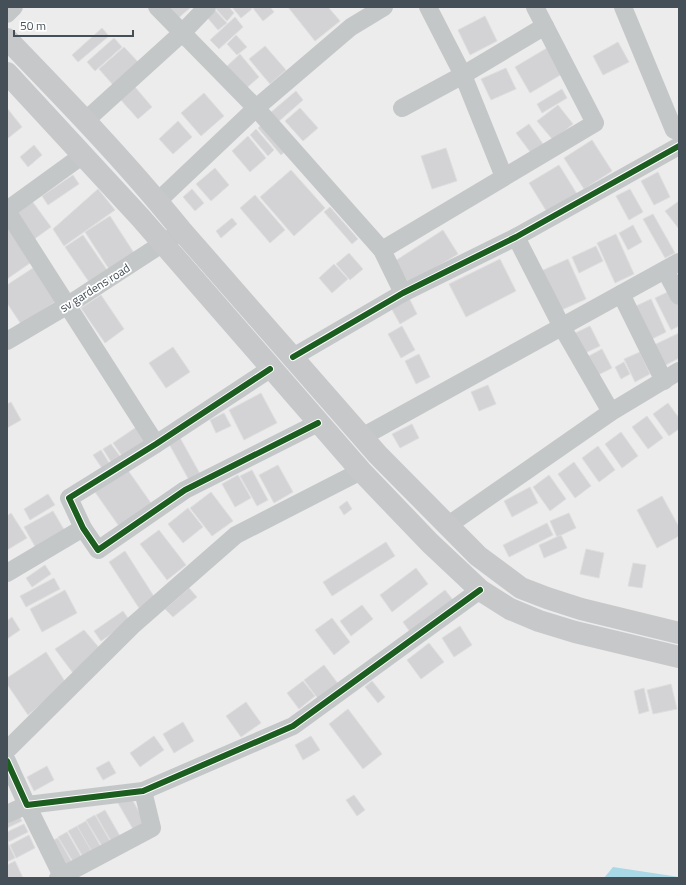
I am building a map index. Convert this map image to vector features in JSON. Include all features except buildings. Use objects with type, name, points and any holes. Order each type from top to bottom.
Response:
[{"type":"main road","points":[[7,38],[158,201],[181,230],[362,437],[447,526],[478,556],[521,588],[581,609],[679,632]]},
{"type":"main road","points":[[11,85],[83,155],[361,471],[435,548],[480,590],[510,608],[539,620],[575,632],[679,657]]},
{"type":"street","points":[[7,14],[14,7]]},
{"type":"street","points":[[157,7],[256,108],[382,250],[403,293]]},
{"type":"street","points":[[85,121],[182,33],[206,7]]},
{"type":"street","points":[[158,201],[256,108],[351,27],[384,7]]},
{"type":"street","points":[[428,7],[463,75],[504,177]]},
{"type":"street","points":[[382,250],[595,123],[535,7]]},
{"type":"street","points":[[623,7],[674,130],[679,132]]},
{"type":"street","points":[[402,108],[463,75],[545,26]]},
{"type":"street","points":[[293,357],[403,293],[516,237],[679,146]]},
{"type":"street","points":[[83,155],[7,211],[156,444]]},
{"type":"street","name":"sv gardens road","points":[[7,341],[68,305],[163,245],[181,230]]},
{"type":"street","points":[[516,237],[562,327],[611,412]]},
{"type":"street","points":[[362,437],[672,266],[679,296]]},
{"type":"street","points":[[621,294],[664,381]]},
{"type":"street","points":[[270,368],[156,444],[69,498],[83,528],[98,550],[185,490],[318,423]]},
{"type":"street","points":[[447,526],[611,412],[679,371]]},
{"type":"street","points":[[7,750],[132,626],[236,535],[361,471]]},
{"type":"street","points":[[7,573],[83,528]]},
{"type":"street","points":[[7,814],[27,805],[143,791],[293,726],[480,590]]},
{"type":"street","points":[[7,761],[60,877],[152,828],[143,791]]},
{"type":"water","points":[[613,867],[679,877],[679,878],[604,878]]},
{"type":"cycle path","points":[[293,357],[403,293],[516,237],[679,146]]},
{"type":"cycle path","points":[[270,369],[156,444],[69,498],[83,528],[98,550],[185,490],[318,423]]},
{"type":"cycle path","points":[[7,761],[27,805],[143,791],[293,726],[480,590]]}]
